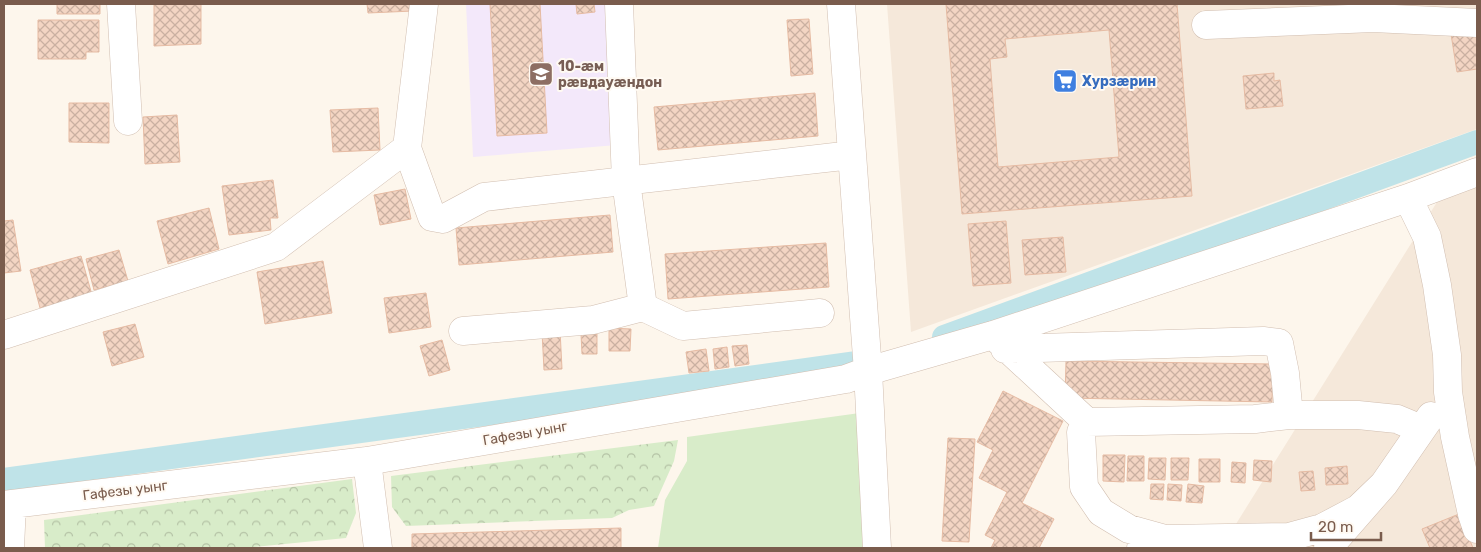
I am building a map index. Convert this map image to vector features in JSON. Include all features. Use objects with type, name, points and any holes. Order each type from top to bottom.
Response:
[{"type":"street","points":[[121,4],[128,121]]},
{"type":"street","points":[[424,4],[407,148],[432,217],[444,219],[484,197],[852,155]]},
{"type":"street","points":[[619,4],[626,181],[643,306]]},
{"type":"street","points":[[841,4],[868,371],[877,548]]},
{"type":"street","points":[[1206,25],[1373,18],[1477,23]]},
{"type":"street","points":[[4,335],[276,247],[407,148]]},
{"type":"street","points":[[999,342],[1477,172]]},
{"type":"street","points":[[1408,198],[1427,237],[1429,246],[1437,285],[1447,355],[1448,392],[1455,437],[1477,529]]},
{"type":"street","points":[[463,331],[593,320],[643,306],[683,326],[820,313]]},
{"type":"street","points":[[999,342],[1263,340],[1279,343],[1285,373],[1289,415]]},
{"type":"street","points":[[999,342],[1087,422],[1255,418],[1289,415],[1358,415],[1397,419],[1421,429]]},
{"type":"street","name":"Гафезы уынг","points":[[8,505],[367,461],[846,379],[868,371],[999,342]]},
{"type":"street","points":[[1328,548],[1384,484],[1448,392]]},
{"type":"street","points":[[1087,422],[1081,432],[1084,487],[1101,512],[1153,544],[1288,537],[1322,528],[1358,509],[1384,484]]},
{"type":"street","points":[[367,461],[378,548]]},
{"type":"street","points":[[8,505],[10,548]]},
{"type":"shaded area","name":"10-æм рӕвдауӕндон","points":[[466,4],[609,4],[617,145],[473,157]]},
{"type":"shaded area","points":[[887,4],[1477,4],[1477,129],[911,332]]},
{"type":"shaded area","points":[[1477,180],[1477,548],[1221,548],[1442,194]]},
{"type":"green space","points":[[867,412],[888,548],[658,548],[665,500],[687,461],[687,437]]},
{"type":"green space","points":[[678,440],[674,461],[654,506],[629,510],[612,518],[406,526],[392,507],[391,476]]},
{"type":"green space","points":[[352,479],[356,513],[346,538],[243,548],[45,548],[44,520]]},
{"type":"building","points":[[57,4],[100,4],[100,14],[57,14]]},
{"type":"building","points":[[154,4],[201,4],[201,44],[154,46]]},
{"type":"building","points":[[367,4],[413,4],[413,11],[368,13]]},
{"type":"building","points":[[490,4],[540,4],[547,133],[497,136]]},
{"type":"building","points":[[576,4],[594,4],[595,12],[577,14]]},
{"type":"building","points":[[946,4],[1177,4],[1192,196],[962,214]],"holes":[[[1109,30],[1119,157],[998,167],[990,59],[1007,57],[1005,39]]]},
{"type":"building","points":[[809,19],[813,74],[791,76],[787,20]]},
{"type":"building","points":[[38,20],[99,20],[99,52],[86,52],[86,59],[38,59]]},
{"type":"building","points":[[1477,30],[1477,69],[1457,72],[1451,34]]},
{"type":"building","points":[[1274,73],[1274,81],[1280,80],[1283,106],[1246,109],[1243,76]]},
{"type":"building","points":[[815,93],[818,136],[658,150],[654,107]]},
{"type":"building","points":[[69,103],[109,103],[109,143],[69,142]]},
{"type":"building","points":[[378,108],[380,150],[333,152],[330,110]]},
{"type":"building","points":[[177,115],[180,162],[145,164],[143,117]]},
{"type":"building","points":[[273,180],[278,218],[270,218],[271,230],[229,235],[222,186]]},
{"type":"building","points":[[405,189],[411,219],[380,225],[374,195]]},
{"type":"building","points":[[209,208],[219,249],[168,264],[157,221]]},
{"type":"building","points":[[610,215],[613,252],[459,265],[456,228]]},
{"type":"building","points":[[13,220],[21,271],[4,273],[4,221]]},
{"type":"building","points":[[1006,221],[1011,283],[973,286],[968,224]]},
{"type":"building","points":[[1063,237],[1066,272],[1025,275],[1022,240]]},
{"type":"building","points":[[826,243],[829,287],[668,299],[665,254]]},
{"type":"building","points":[[119,250],[128,281],[94,290],[86,259]]},
{"type":"building","points":[[81,256],[92,295],[40,308],[30,270]]},
{"type":"building","points":[[323,261],[332,313],[265,324],[257,272]]},
{"type":"building","points":[[426,293],[431,327],[389,333],[384,298]]},
{"type":"building","points":[[135,324],[144,357],[112,366],[103,332]]},
{"type":"building","points":[[609,328],[631,329],[630,351],[609,351]]},
{"type":"building","points":[[560,330],[562,369],[544,370],[542,332]]},
{"type":"building","points":[[581,334],[597,334],[597,354],[582,354]]},
{"type":"building","points":[[442,340],[450,370],[429,376],[420,346]]},
{"type":"building","points":[[747,345],[749,364],[735,366],[732,346]]},
{"type":"building","points":[[727,347],[729,367],[715,369],[713,349]]},
{"type":"building","points":[[706,349],[709,371],[689,373],[686,352]]},
{"type":"building","points":[[1066,361],[1273,364],[1272,402],[1065,398]]},
{"type":"building","points":[[1003,391],[1063,421],[1022,503],[1054,519],[1039,548],[991,548],[995,540],[985,535],[1007,492],[979,478],[993,450],[977,442]]},
{"type":"building","points":[[948,438],[975,439],[969,542],[942,541]]},
{"type":"building","points":[[1103,455],[1125,455],[1124,482],[1103,481]]},
{"type":"building","points":[[1128,456],[1144,456],[1144,481],[1127,481]]},
{"type":"building","points":[[1149,458],[1166,458],[1165,480],[1148,479]]},
{"type":"building","points":[[1171,458],[1189,458],[1188,480],[1171,480]]},
{"type":"building","points":[[1199,459],[1220,459],[1220,482],[1199,482]]},
{"type":"building","points":[[1254,460],[1272,461],[1271,482],[1253,480]]},
{"type":"building","points":[[1232,462],[1246,463],[1245,483],[1231,482]]},
{"type":"building","points":[[1347,466],[1348,484],[1326,485],[1325,468]]},
{"type":"building","points":[[1313,471],[1315,490],[1301,491],[1299,472]]},
{"type":"building","points":[[1151,484],[1164,484],[1163,500],[1150,499]]},
{"type":"building","points":[[1168,484],[1182,485],[1181,501],[1167,500]]},
{"type":"building","points":[[1188,484],[1204,486],[1202,503],[1186,502]]},
{"type":"building","points":[[1459,514],[1473,548],[1430,548],[1422,529]]},
{"type":"building","points":[[621,528],[621,548],[412,548],[412,534]]},
{"type":"waterway","points":[[944,337],[1477,142]]},
{"type":"waterway","points":[[4,480],[857,363]]},
{"type":"place","name":"10-æм рӕвдауӕндон","points":[[541,74]]},
{"type":"place","name":"Хурзæрин","points":[[1065,81]]}]
